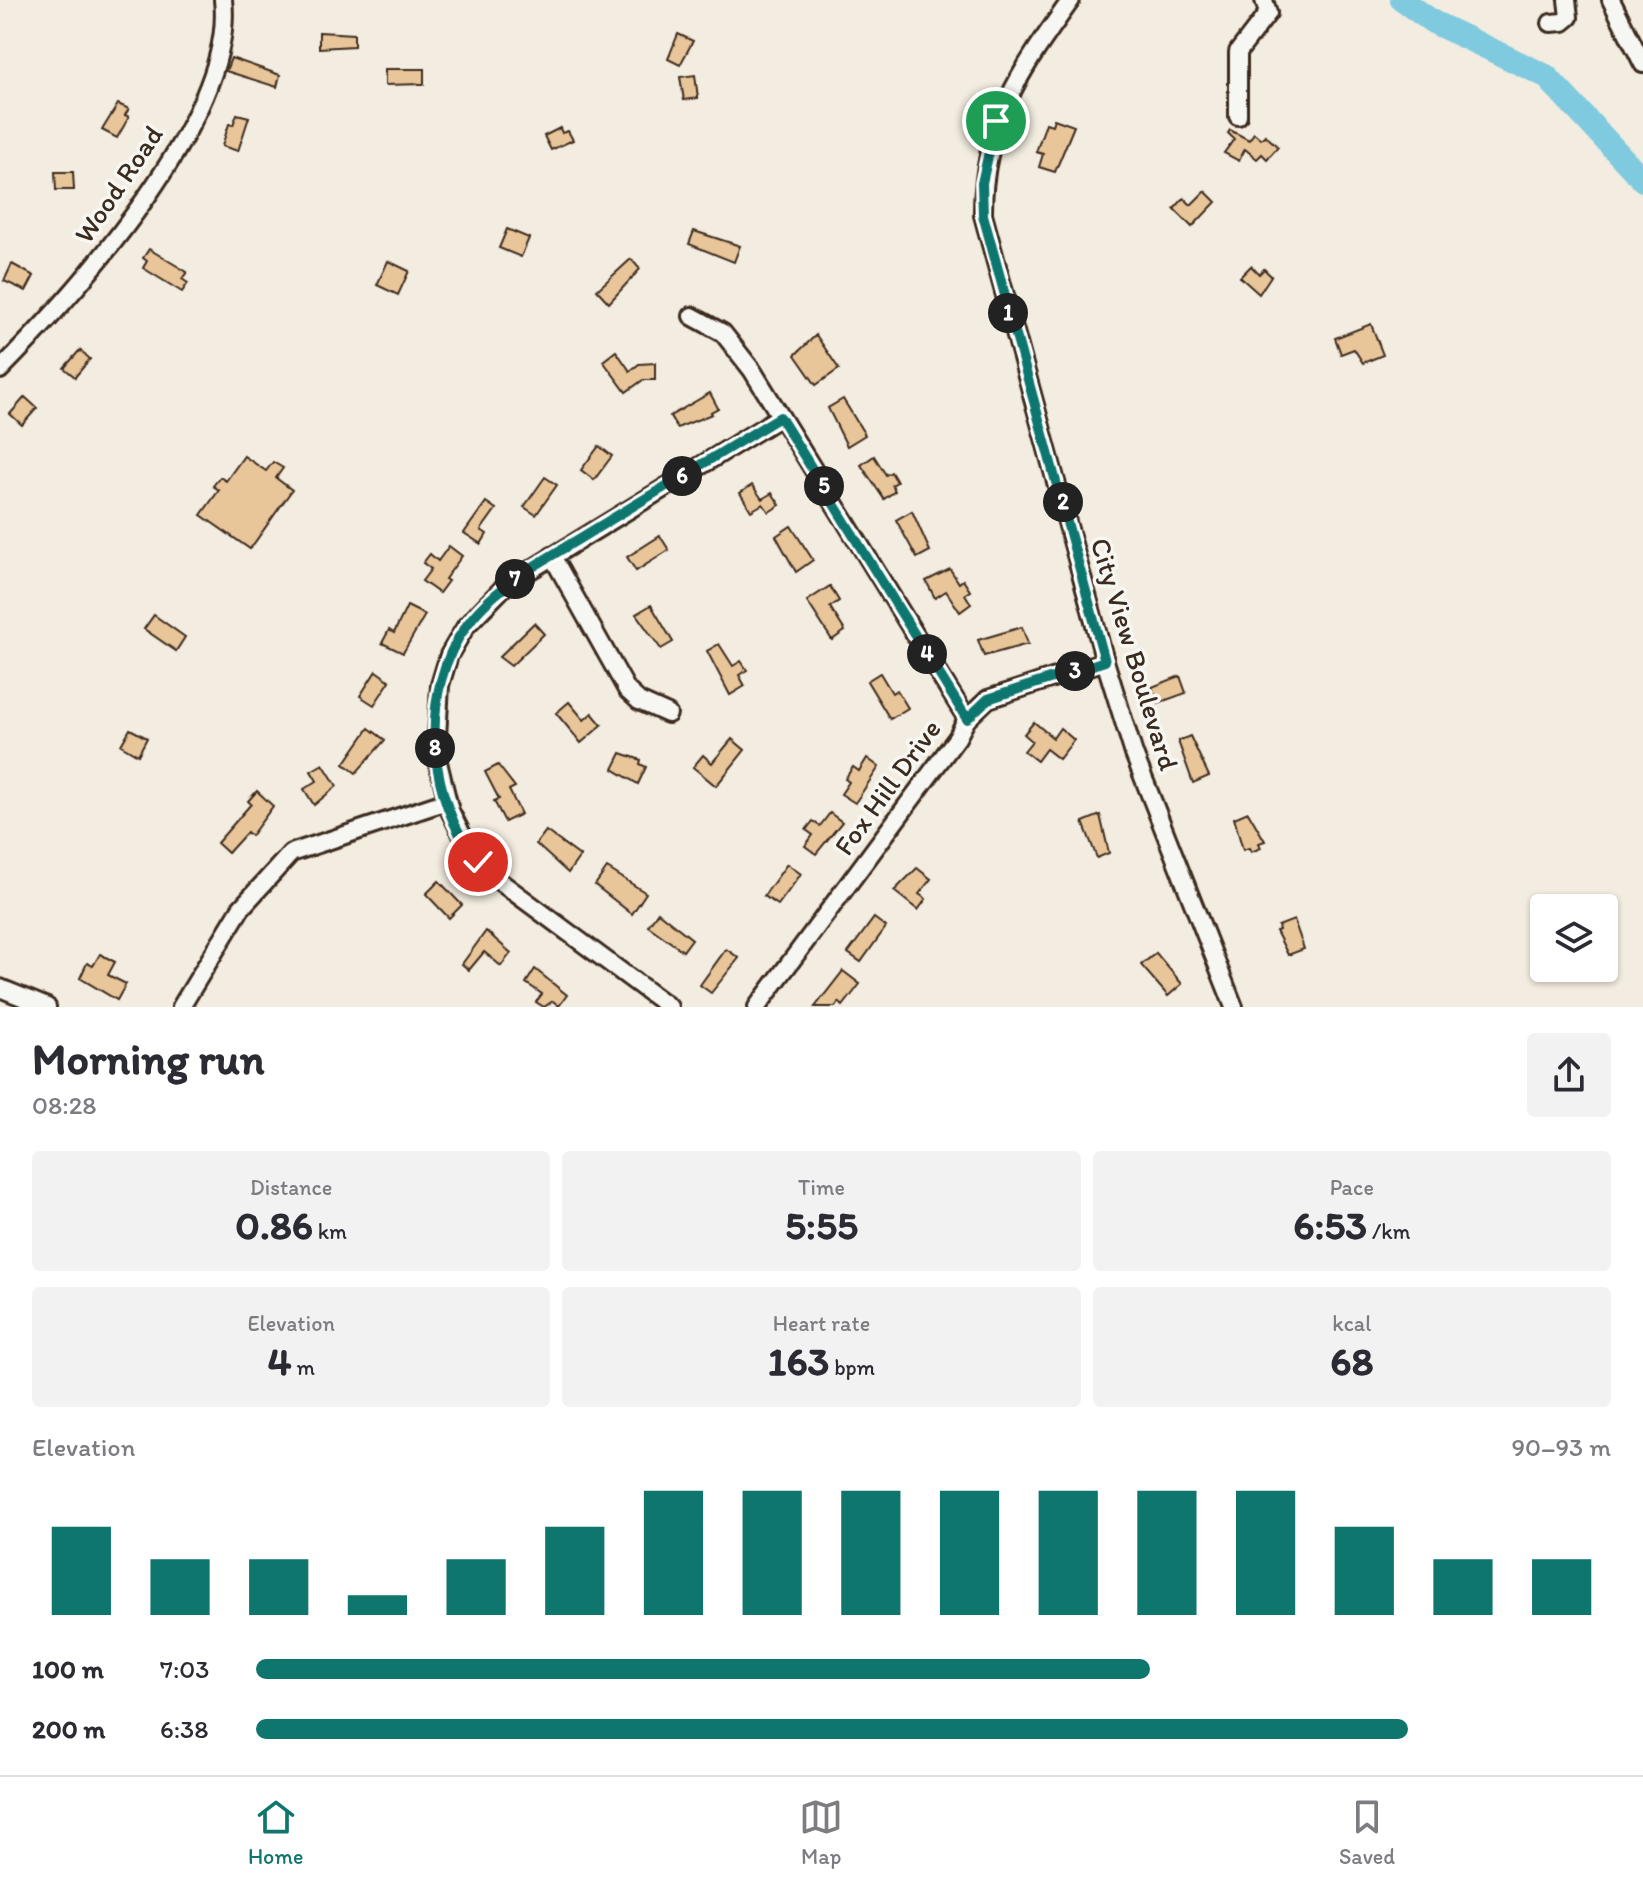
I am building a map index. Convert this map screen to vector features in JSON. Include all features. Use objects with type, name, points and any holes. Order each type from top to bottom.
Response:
[{"type":"street","name":"Wood Road","points":[[0,370],[100,257],[169,161],[204,96],[221,48],[223,0]]},
{"type":"street","name":"City View Boulevard","points":[[1071,0],[1027,63],[996,121],[982,183],[983,215],[1105,661],[1134,754],[1234,1007]]},
{"type":"street","points":[[1238,116],[1238,52],[1268,13],[1264,0]]},
{"type":"street","points":[[1551,23],[1563,22],[1569,17],[1567,0]]},
{"type":"street","points":[[1611,0],[1643,64]]},
{"type":"street","points":[[692,316],[723,333],[752,370],[967,719]]},
{"type":"street","points":[[669,1007],[484,869],[462,839],[447,801],[434,741],[440,685],[449,655],[466,626],[487,602],[552,556],[780,417]]},
{"type":"street","points":[[552,556],[627,690],[639,701],[668,714]]},
{"type":"street","name":"Fox Hill Drive","points":[[757,1007],[957,738],[967,719],[988,699],[1105,661]]},
{"type":"street","points":[[181,1007],[241,908],[291,853],[447,801]]},
{"type":"street","points":[[0,988],[47,1007]]},
{"type":"building","points":[[319,32],[354,34],[354,46],[319,48]]},
{"type":"building","points":[[678,34],[693,41],[680,65],[668,59]]},
{"type":"building","points":[[231,58],[280,75],[277,87],[226,71]]},
{"type":"building","points":[[385,69],[424,69],[424,84],[385,85]]},
{"type":"building","points":[[695,75],[698,98],[684,100],[680,77]]},
{"type":"building","points":[[118,104],[129,109],[125,115],[129,117],[117,138],[102,130]]},
{"type":"building","points":[[237,114],[249,117],[238,151],[222,146],[229,124],[233,125]]},
{"type":"building","points":[[1054,119],[1074,126],[1055,172],[1039,167],[1043,154],[1036,152],[1046,123],[1052,125]]},
{"type":"building","points":[[560,128],[562,133],[568,131],[573,140],[551,150],[544,136]]},
{"type":"building","points":[[1230,130],[1249,140],[1254,133],[1261,139],[1265,135],[1278,147],[1267,159],[1262,154],[1257,159],[1245,149],[1239,161],[1224,153],[1234,139],[1228,133]]},
{"type":"building","points":[[55,172],[73,172],[74,190],[56,190]]},
{"type":"building","points":[[1205,191],[1216,202],[1192,227],[1174,209],[1184,198],[1191,205]]},
{"type":"building","points":[[507,229],[529,238],[521,257],[499,248]]},
{"type":"building","points":[[694,231],[740,246],[734,262],[689,244]]},
{"type":"building","points":[[149,249],[187,272],[182,279],[188,283],[182,292],[143,268],[147,261],[143,258]]},
{"type":"building","points":[[631,259],[640,269],[609,303],[597,290]]},
{"type":"building","points":[[388,261],[409,271],[398,295],[377,285]]},
{"type":"building","points":[[12,264],[34,276],[26,291],[4,281]]},
{"type":"building","points":[[1251,266],[1259,274],[1264,269],[1271,276],[1259,294],[1240,277]]},
{"type":"building","points":[[1371,324],[1383,355],[1363,363],[1354,349],[1341,354],[1335,338]]},
{"type":"building","points":[[816,335],[839,369],[816,385],[795,355]]},
{"type":"building","points":[[80,350],[90,359],[75,377],[64,368]]},
{"type":"building","points":[[616,351],[630,371],[639,364],[655,363],[655,380],[643,380],[626,392],[603,361]]},
{"type":"building","points":[[710,393],[718,408],[712,414],[677,428],[670,416]]},
{"type":"building","points":[[25,397],[37,408],[22,425],[10,414]]},
{"type":"building","points":[[843,399],[865,435],[847,446],[828,408]]},
{"type":"building","points":[[599,446],[612,456],[594,480],[581,470]]},
{"type":"building","points":[[244,456],[266,471],[273,462],[283,468],[276,478],[292,490],[250,549],[201,515],[219,490],[213,486],[220,477],[226,481]]},
{"type":"building","points":[[874,456],[886,475],[891,472],[897,482],[892,485],[895,491],[884,499],[861,465]]},
{"type":"building","points":[[545,477],[557,485],[536,515],[524,507]]},
{"type":"building","points":[[752,485],[762,499],[772,493],[780,505],[769,512],[763,504],[751,511],[740,493]]},
{"type":"building","points":[[486,502],[496,509],[481,530],[487,534],[481,544],[464,533]]},
{"type":"building","points":[[912,511],[930,551],[917,558],[896,520]]},
{"type":"building","points":[[791,526],[813,560],[796,572],[776,536]]},
{"type":"building","points":[[660,536],[669,550],[636,571],[627,557]]},
{"type":"building","points":[[449,546],[462,556],[439,593],[422,581],[431,569],[423,563],[430,554],[438,561]]},
{"type":"building","points":[[950,569],[959,583],[963,580],[970,591],[965,594],[971,604],[960,612],[946,591],[935,598],[926,581]]},
{"type":"building","points":[[830,586],[839,601],[830,607],[845,631],[832,640],[807,601]]},
{"type":"building","points":[[651,605],[673,642],[661,649],[636,614]]},
{"type":"building","points":[[407,606],[425,615],[403,653],[382,643],[389,630],[394,633]]},
{"type":"building","points":[[154,615],[185,637],[176,651],[144,629]]},
{"type":"building","points":[[534,623],[544,634],[511,666],[499,657]]},
{"type":"building","points":[[1022,627],[1028,644],[984,656],[978,640]]},
{"type":"building","points":[[719,644],[733,666],[741,661],[747,670],[739,675],[745,686],[730,695],[707,651]]},
{"type":"building","points":[[376,671],[390,681],[374,705],[360,696]]},
{"type":"building","points":[[880,673],[892,693],[897,690],[908,708],[890,719],[867,681]]},
{"type":"building","points":[[1180,676],[1186,693],[1158,703],[1152,687]]},
{"type":"building","points":[[569,702],[584,720],[592,713],[602,725],[581,743],[556,713]]},
{"type":"building","points":[[1034,722],[1053,738],[1060,728],[1074,740],[1059,759],[1046,749],[1037,761],[1024,751],[1032,741],[1024,734]]},
{"type":"building","points":[[369,728],[385,740],[356,773],[344,764]]},
{"type":"building","points":[[130,729],[147,738],[138,755],[121,745]]},
{"type":"building","points":[[1190,736],[1209,776],[1193,783],[1178,741]]},
{"type":"building","points":[[732,739],[745,750],[716,786],[693,767],[703,755],[712,763]]},
{"type":"building","points":[[621,753],[641,760],[640,764],[646,767],[638,784],[613,769]]},
{"type":"building","points":[[867,758],[879,767],[855,803],[841,794],[849,782],[845,779],[853,767],[859,771]]},
{"type":"building","points":[[323,764],[337,786],[314,805],[304,789],[317,781],[311,771]]},
{"type":"building","points":[[498,765],[515,787],[509,790],[521,814],[505,822],[494,801],[499,799],[485,772]]},
{"type":"building","points":[[257,791],[273,806],[251,836],[247,832],[228,853],[217,843],[251,804],[248,801]]},
{"type":"building","points":[[1248,812],[1265,841],[1259,843],[1261,848],[1251,852],[1249,848],[1243,850],[1234,818]]},
{"type":"building","points":[[830,813],[842,822],[816,854],[805,846],[813,835],[806,830],[813,821],[820,826]]},
{"type":"building","points":[[1100,815],[1109,853],[1097,858],[1083,822]]},
{"type":"building","points":[[546,831],[580,856],[568,873],[536,844]]},
{"type":"building","points":[[787,864],[801,874],[778,905],[764,896]]},
{"type":"building","points":[[607,868],[646,893],[632,914],[595,885]]},
{"type":"building","points":[[917,868],[931,879],[919,894],[926,899],[918,910],[894,891]]},
{"type":"building","points":[[439,881],[462,905],[449,918],[426,894]]},
{"type":"building","points":[[658,912],[692,939],[683,951],[648,926]]},
{"type":"building","points":[[874,918],[886,927],[861,962],[848,953]]},
{"type":"building","points":[[1294,920],[1304,949],[1288,955],[1276,931],[1279,930],[1278,926]]},
{"type":"building","points":[[486,931],[511,953],[501,966],[484,952],[469,970],[462,964]]},
{"type":"building","points":[[726,949],[739,958],[711,993],[700,985]]},
{"type":"building","points":[[1156,953],[1182,984],[1168,996],[1141,965]]},
{"type":"building","points":[[100,954],[115,962],[108,975],[126,984],[117,1000],[80,978],[87,963],[93,966]]},
{"type":"building","points":[[535,969],[567,995],[559,1006],[553,1001],[544,1007],[536,1002],[542,994],[526,983]]},
{"type":"building","points":[[843,971],[860,984],[843,1006],[839,1002],[835,1007],[815,1007]]},
{"type":"waterway","points":[[1402,0],[1433,22],[1546,76],[1643,180]]},
{"type":"route","points":[[478,862],[453,821],[434,741],[442,675],[449,655],[466,626],[495,594],[531,568],[780,417],[967,719],[988,699],[1105,661],[1058,484],[999,283],[983,215],[982,183],[996,121]]}]
